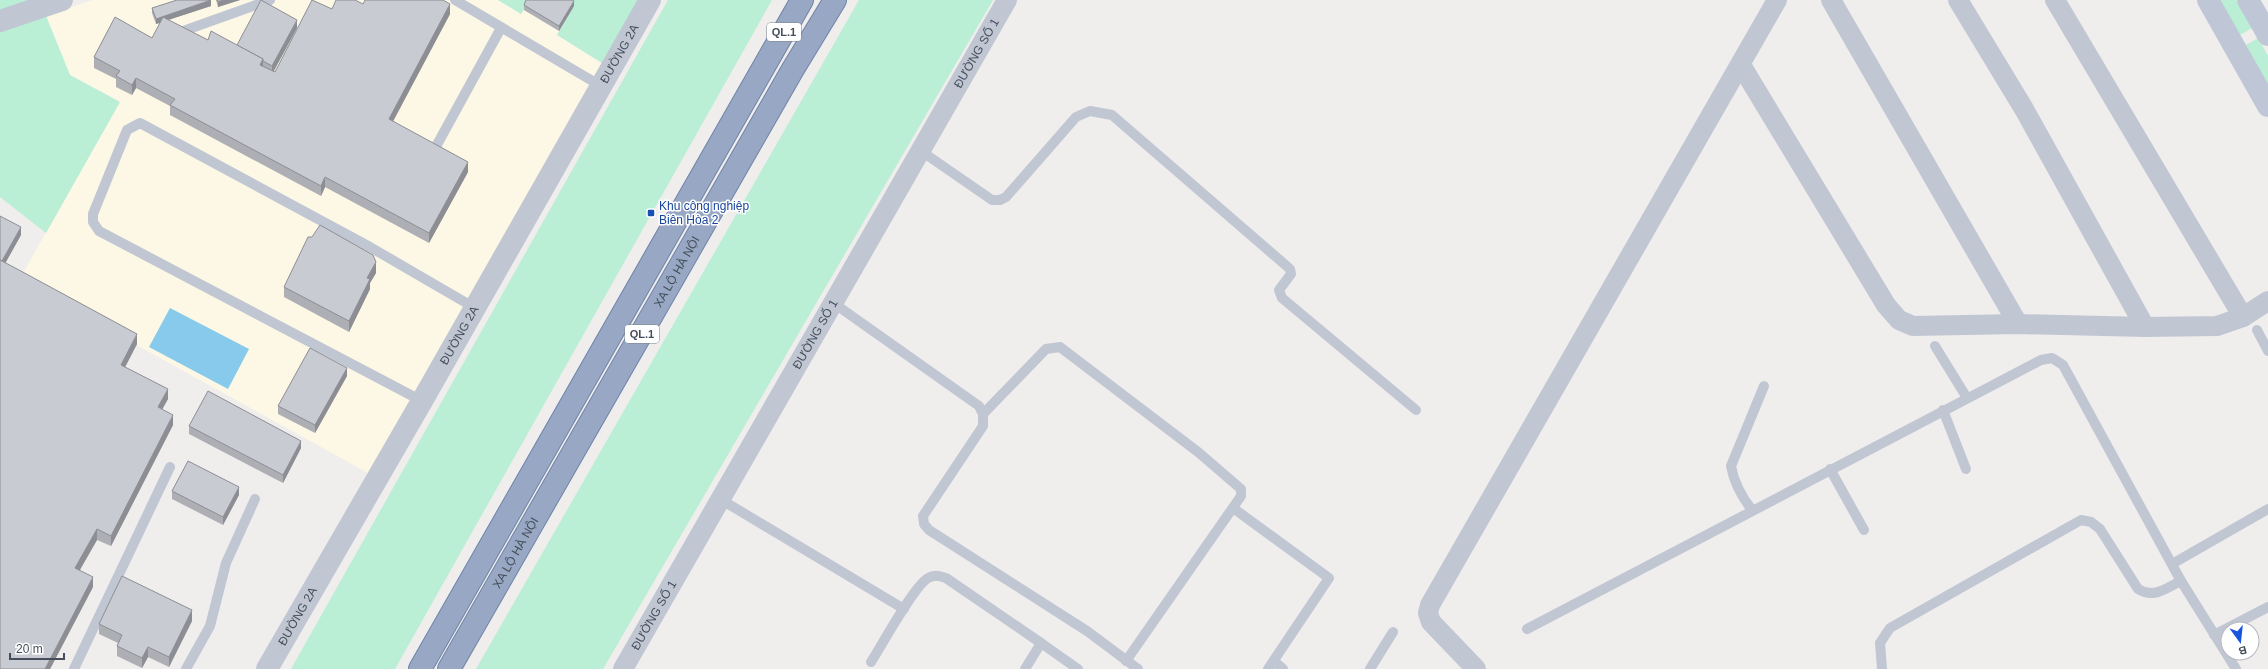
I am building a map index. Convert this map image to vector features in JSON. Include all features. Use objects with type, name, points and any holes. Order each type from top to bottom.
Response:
[{"type":"highway","name":"XA LỘ HÀ NỘI","points":[[420,669],[802,0]]},
{"type":"highway","name":"XA LỘ HÀ NỘI","points":[[449,669],[793,68],[834,0]]},
{"type":"main road","points":[[2208,0],[2268,106]]},
{"type":"main road","points":[[2234,45],[2267,30],[2248,0]]},
{"type":"street","points":[[0,22],[62,0]]},
{"type":"street","name":"ĐƯỜNG 2A","points":[[267,669],[422,402],[650,0]]},
{"type":"street","name":"ĐƯỜNG SỐ 1","points":[[623,669],[832,302],[921,152],[1007,0]]},
{"type":"street","points":[[1476,669],[1431,622],[1428,613],[1430,605],[1778,0]]},
{"type":"street","points":[[1831,0],[2018,324]]},
{"type":"street","points":[[1958,0],[2024,109],[2145,327]]},
{"type":"street","points":[[2055,0],[2250,323]]},
{"type":"street","points":[[1741,66],[1886,305],[1899,320],[1913,326],[2018,324],[2145,327],[2217,326],[2250,323],[2268,301]]},
{"type":"lane","points":[[186,30],[270,0]]},
{"type":"lane","points":[[455,0],[601,86]]},
{"type":"lane","points":[[433,152],[501,28]]},
{"type":"lane","points":[[921,152],[992,200],[1000,200],[1006,197],[1076,117],[1090,111],[1112,115],[1290,269],[1291,274],[1280,290],[1282,298],[1416,410]]},
{"type":"lane","points":[[422,402],[99,231],[93,222],[93,214],[127,130],[140,123],[370,247],[475,308]]},
{"type":"lane","points":[[832,302],[979,406],[983,414],[983,426],[923,516],[924,524],[929,530],[1087,631],[1138,669]]},
{"type":"lane","points":[[2250,323],[2268,351]]},
{"type":"lane","points":[[1935,346],[1967,398]]},
{"type":"lane","points":[[983,414],[1046,349],[1060,347],[1198,452],[1241,489],[1241,496],[1233,508],[1126,661]]},
{"type":"lane","points":[[1527,629],[1943,410],[2041,360],[2052,358],[2063,365],[2181,580],[2236,669]]},
{"type":"lane","points":[[1752,510],[1740,494],[1731,466],[1764,386]]},
{"type":"lane","points":[[1943,410],[1966,469]]},
{"type":"lane","points":[[74,669],[170,467]]},
{"type":"lane","points":[[1830,469],[1864,530]]},
{"type":"lane","points":[[186,669],[210,626],[226,563],[255,499]]},
{"type":"lane","points":[[720,499],[904,609]]},
{"type":"lane","points":[[1233,508],[1330,578],[1271,665],[1283,669]]},
{"type":"lane","points":[[2172,564],[2268,509]]},
{"type":"lane","points":[[1882,669],[1880,643],[1890,628],[2081,520],[2091,522],[2100,529],[2138,589],[2145,593],[2156,594],[2181,580]]},
{"type":"lane","points":[[871,662],[904,609],[927,578],[935,575],[946,578],[1078,669]]},
{"type":"lane","points":[[2214,635],[2268,607]]},
{"type":"lane","points":[[1370,669],[1393,632]]},
{"type":"lane","points":[[1025,669],[1041,643]]},
{"type":"shaded area","points":[[92,0],[498,0],[521,14],[524,10],[574,6],[557,35],[602,63],[368,473],[19,280],[120,102],[70,75],[46,16]]},
{"type":"green space","points":[[0,0],[31,0],[0,11]]},
{"type":"green space","points":[[498,0],[530,0],[521,14]]},
{"type":"green space","points":[[563,0],[638,0],[602,63],[557,35],[574,6]]},
{"type":"green space","points":[[668,0],[772,0],[395,669],[291,669]]},
{"type":"green space","points":[[859,0],[993,0],[603,669],[476,669]]},
{"type":"green space","points":[[2220,0],[2236,0],[2252,28],[2240,35]]},
{"type":"green space","points":[[46,16],[70,75],[120,102],[46,233],[0,197],[0,32]]},
{"type":"green space","points":[[2258,38],[2268,56],[2268,85],[2246,45]]},
{"type":"water","points":[[170,308],[249,349],[228,389],[149,347]]},
{"type":"building","points":[[177,0],[211,0],[156,19],[152,8]]},
{"type":"building","points":[[261,0],[297,20],[272,66],[263,61],[263,59],[237,45]]},
{"type":"building","points":[[312,0],[332,9],[336,0],[355,0],[363,4],[365,0],[443,0],[450,4],[389,119],[468,162],[429,233],[325,177],[321,186],[170,105],[175,99],[136,78],[132,85],[116,76],[120,71],[94,57],[115,17],[152,38],[163,17],[208,40],[211,31],[263,59],[260,65],[275,72]]},
{"type":"building","points":[[526,0],[574,1],[559,26],[524,5]]},
{"type":"building","points":[[0,216],[21,227],[2,261],[0,260]]},
{"type":"building","points":[[320,225],[373,255],[376,262],[367,278],[370,279],[349,321],[284,287],[308,237],[312,237]]},
{"type":"building","points":[[0,260],[137,334],[121,365],[168,389],[158,407],[173,415],[111,536],[97,529],[75,568],[93,577],[45,669],[0,669]]},
{"type":"building","points":[[310,348],[347,368],[315,425],[278,406]]},
{"type":"building","points":[[208,391],[301,441],[283,475],[189,426]]},
{"type":"building","points":[[188,461],[239,487],[223,517],[172,491]]},
{"type":"building","points":[[122,576],[192,610],[169,657],[148,647],[142,658],[117,646],[122,635],[99,624]]},
{"type":"place","name":"Khu công nghiệp Biên Hòa 2","points":[[651,213]]}]
